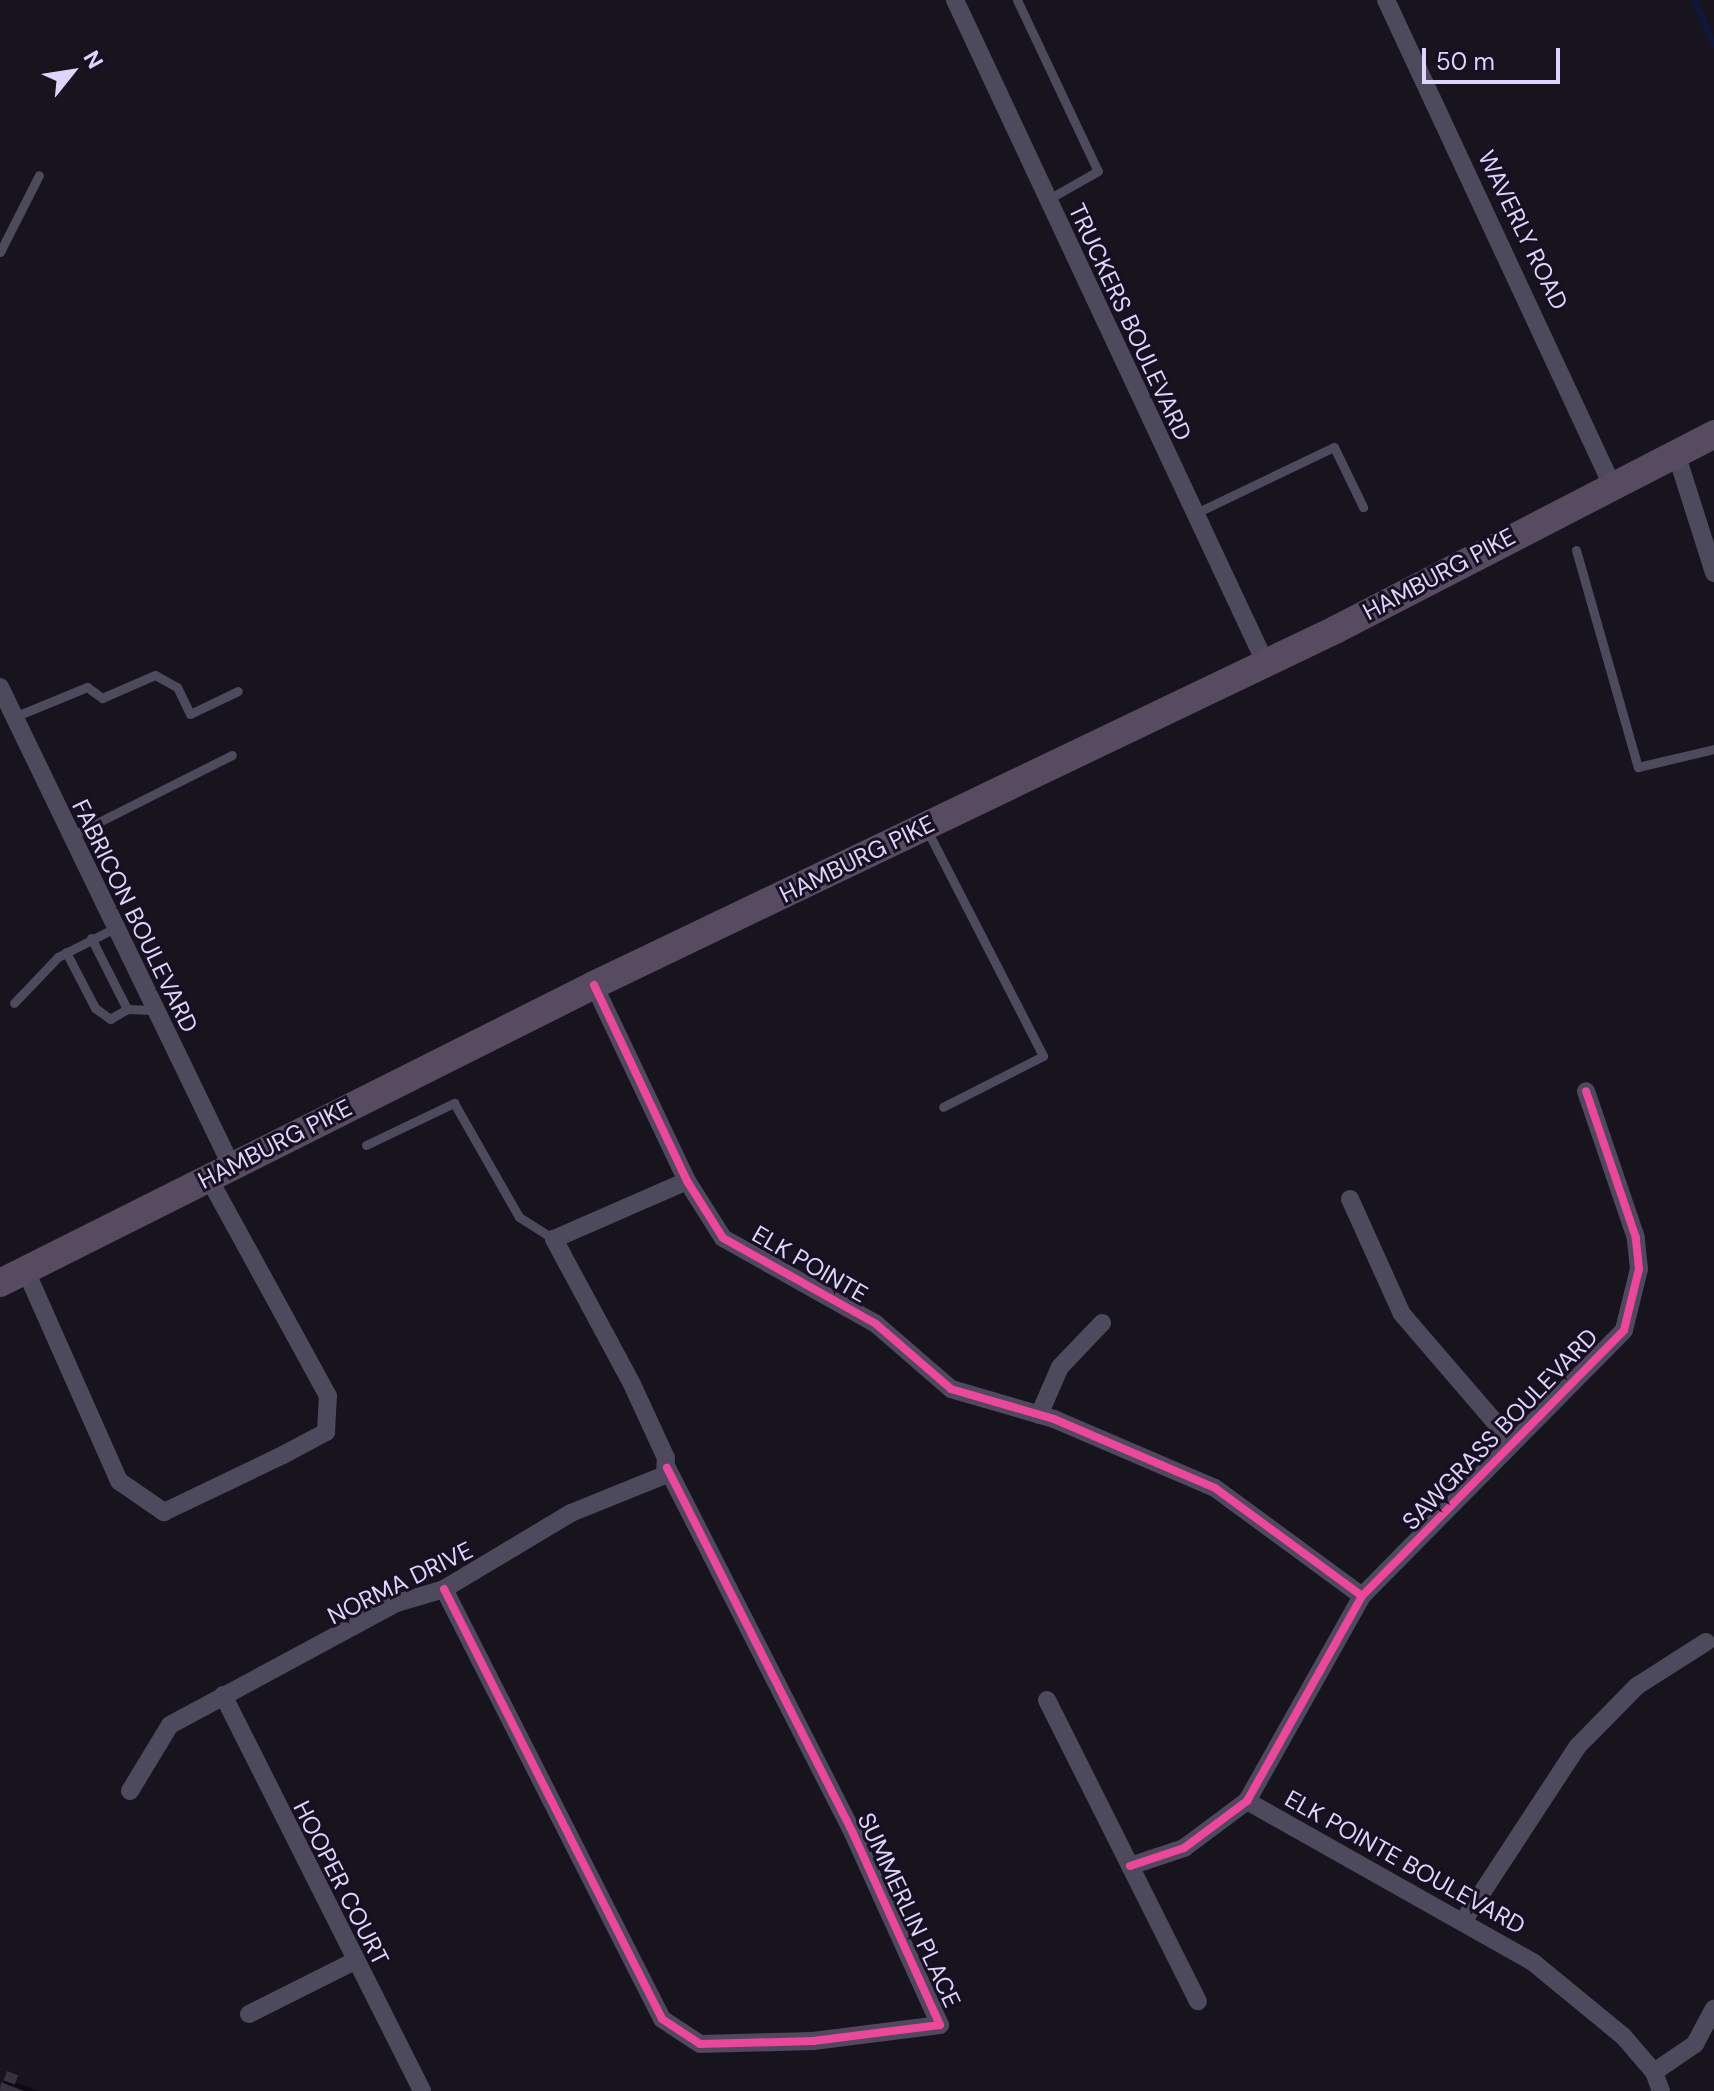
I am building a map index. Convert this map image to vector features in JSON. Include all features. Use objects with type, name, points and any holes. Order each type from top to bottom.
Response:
[{"type":"main road","name":"HAMBURG PIKE","points":[[0,1283],[594,985],[1265,662],[1611,483],[1714,434]]},
{"type":"street","name":"TRUCKERS BOULEVARD","points":[[955,0],[1265,662]]},
{"type":"street","name":"WAVERLY ROAD","points":[[1386,0],[1611,483]]},
{"type":"street","points":[[1676,453],[1714,573]]},
{"type":"street","name":"FABRICON BOULEVARD","points":[[0,687],[153,1010],[220,1171],[328,1396],[326,1432],[164,1512],[119,1481],[26,1271]]},
{"type":"street","name":"ELK POINTE","points":[[594,985],[687,1181],[723,1238],[876,1324],[951,1389],[1039,1415],[1128,1449],[1215,1488],[1362,1596]]},
{"type":"street","name":"SAWGRASS BOULEVARD","points":[[1362,1596],[1624,1330],[1634,1299],[1636,1238],[1586,1091]]},
{"type":"street","points":[[667,1468],[632,1384],[554,1239],[687,1181]]},
{"type":"street","points":[[1350,1199],[1402,1314],[1513,1443]]},
{"type":"street","points":[[1039,1415],[1060,1367],[1102,1323]]},
{"type":"street","name":"SUMMERLIN PLACE","points":[[444,1589],[662,2019],[700,2044],[813,2041],[940,2025],[860,1847],[667,1468]]},
{"type":"street","name":"NORMA DRIVE","points":[[130,1791],[170,1725],[397,1603],[444,1589],[571,1513],[667,1468]]},
{"type":"street","name":"ELK POINTE BOULEVARD","points":[[1362,1596],[1247,1801],[1464,1920],[1578,1995],[1654,2072],[1661,2091]]},
{"type":"street","points":[[1464,1920],[1578,1746],[1637,1686],[1706,1642]]},
{"type":"street","name":"HOOPER COURT","points":[[223,1695],[353,1962],[422,2091]]},
{"type":"street","points":[[1047,1700],[1198,2001]]},
{"type":"street","points":[[1130,1866],[1184,1848],[1247,1801]]},
{"type":"street","points":[[249,2014],[353,1962]]},
{"type":"street","points":[[1654,2072],[1695,2044],[1714,2009]]},
{"type":"lane","points":[[1017,0],[1098,171],[1047,200]]},
{"type":"lane","points":[[0,252],[39,175]]},
{"type":"lane","points":[[1194,514],[1334,447],[1363,507]]},
{"type":"lane","points":[[1576,550],[1638,767],[1714,749]]},
{"type":"lane","points":[[14,717],[87,687],[102,698],[155,675],[177,687],[190,714],[238,691]]},
{"type":"lane","points":[[70,837],[232,755]]},
{"type":"lane","points":[[926,827],[1043,1056],[943,1107]]},
{"type":"lane","points":[[14,1003],[66,952],[113,929]]},
{"type":"lane","points":[[91,938],[127,1009]]},
{"type":"lane","points":[[66,952],[95,1008],[110,1019],[127,1009],[153,1010]]},
{"type":"lane","points":[[366,1145],[454,1103],[519,1217],[554,1239]]},
{"type":"building","points":[[7,2071],[18,2075],[15,2085],[4,2080]]},
{"type":"building","points":[[1,2082],[24,2091],[0,2091]]},
{"type":"waterway","points":[[1694,0],[1714,45]]},
{"type":"cycle path","points":[[594,985],[687,1181],[723,1238],[876,1324],[951,1389],[1054,1419],[1215,1488],[1362,1596]]},
{"type":"cycle path","points":[[1130,1866],[1184,1848],[1247,1801],[1362,1596],[1624,1330],[1639,1269],[1636,1238],[1586,1091]]},
{"type":"cycle path","points":[[444,1589],[662,2019],[700,2044],[813,2041],[940,2025],[853,1833],[667,1468]]}]
